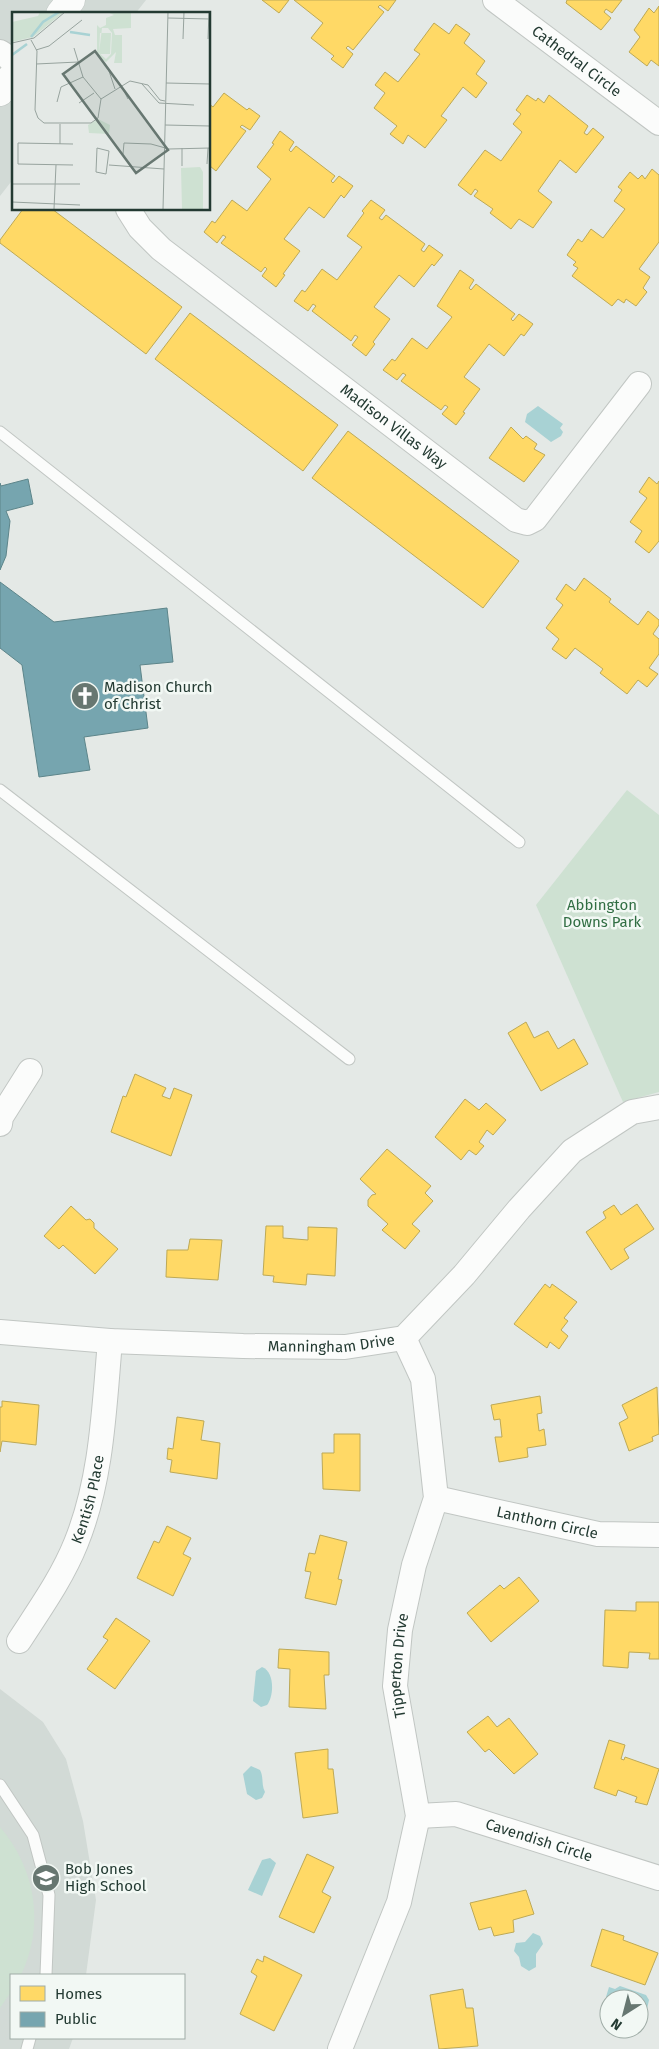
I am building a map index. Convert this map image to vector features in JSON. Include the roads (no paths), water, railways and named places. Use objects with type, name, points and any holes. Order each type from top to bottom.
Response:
[{"type":"main road","points":[[62,12],[71,0]]},
{"type":"main road","points":[[0,92],[12,77]]},
{"type":"street","name":"Cathedral Circle","points":[[495,0],[659,124]]},
{"type":"street","points":[[0,52],[12,60]]},
{"type":"street","name":"Madison Villas Way","points":[[129,210],[140,228],[161,249],[516,520],[527,523],[534,519],[639,384]]},
{"type":"street","points":[[0,1124],[1,1117],[30,1071]]},
{"type":"street","name":"Manningham Drive","points":[[0,1332],[110,1341],[345,1347],[404,1338],[464,1275],[519,1209],[572,1151],[632,1112],[659,1107]]},
{"type":"street","name":"Tipperton Drive","points":[[340,2049],[399,1902],[418,1816],[395,1686],[400,1630],[410,1584],[436,1498],[422,1379],[404,1338]]},
{"type":"street","name":"Kentish Place","points":[[19,1641],[52,1590],[76,1543],[95,1475],[102,1436],[110,1341]]},
{"type":"street","name":"Lanthorn Circle","points":[[436,1498],[598,1534],[659,1535]]},
{"type":"street","name":"Cavendish Circle","points":[[418,1816],[456,1814],[659,1878]]},
{"type":"lane","points":[[0,432],[518,842]]},
{"type":"lane","points":[[0,790],[349,1059]]},
{"type":"lane","points":[[0,1785],[33,1835],[49,1895],[46,1974]]},
{"type":"water","points":[[538,406],[563,424],[560,428],[563,432],[561,436],[551,442],[525,422],[527,414]]},
{"type":"water","points":[[262,1667],[269,1674],[272,1690],[267,1705],[261,1707],[253,1701],[256,1671]]},
{"type":"water","points":[[251,1766],[260,1770],[265,1792],[262,1798],[256,1800],[247,1794],[243,1774]]},
{"type":"water","points":[[270,1858],[276,1863],[262,1896],[248,1890],[262,1860]]},
{"type":"water","points":[[533,1933],[540,1936],[543,1944],[536,1954],[536,1967],[529,1971],[521,1966],[519,1957],[514,1951],[516,1943],[525,1942]]},
{"type":"water","points":[[620,1986],[629,1989],[615,1989]]},
{"type":"place","name":"Madison Church of Christ","points":[[85,696]]},
{"type":"place","name":"Bob Jones High School","points":[[46,1878]]},
{"type":"park label","name":"Abbington Downs Park","points":[[602,914]]}]
